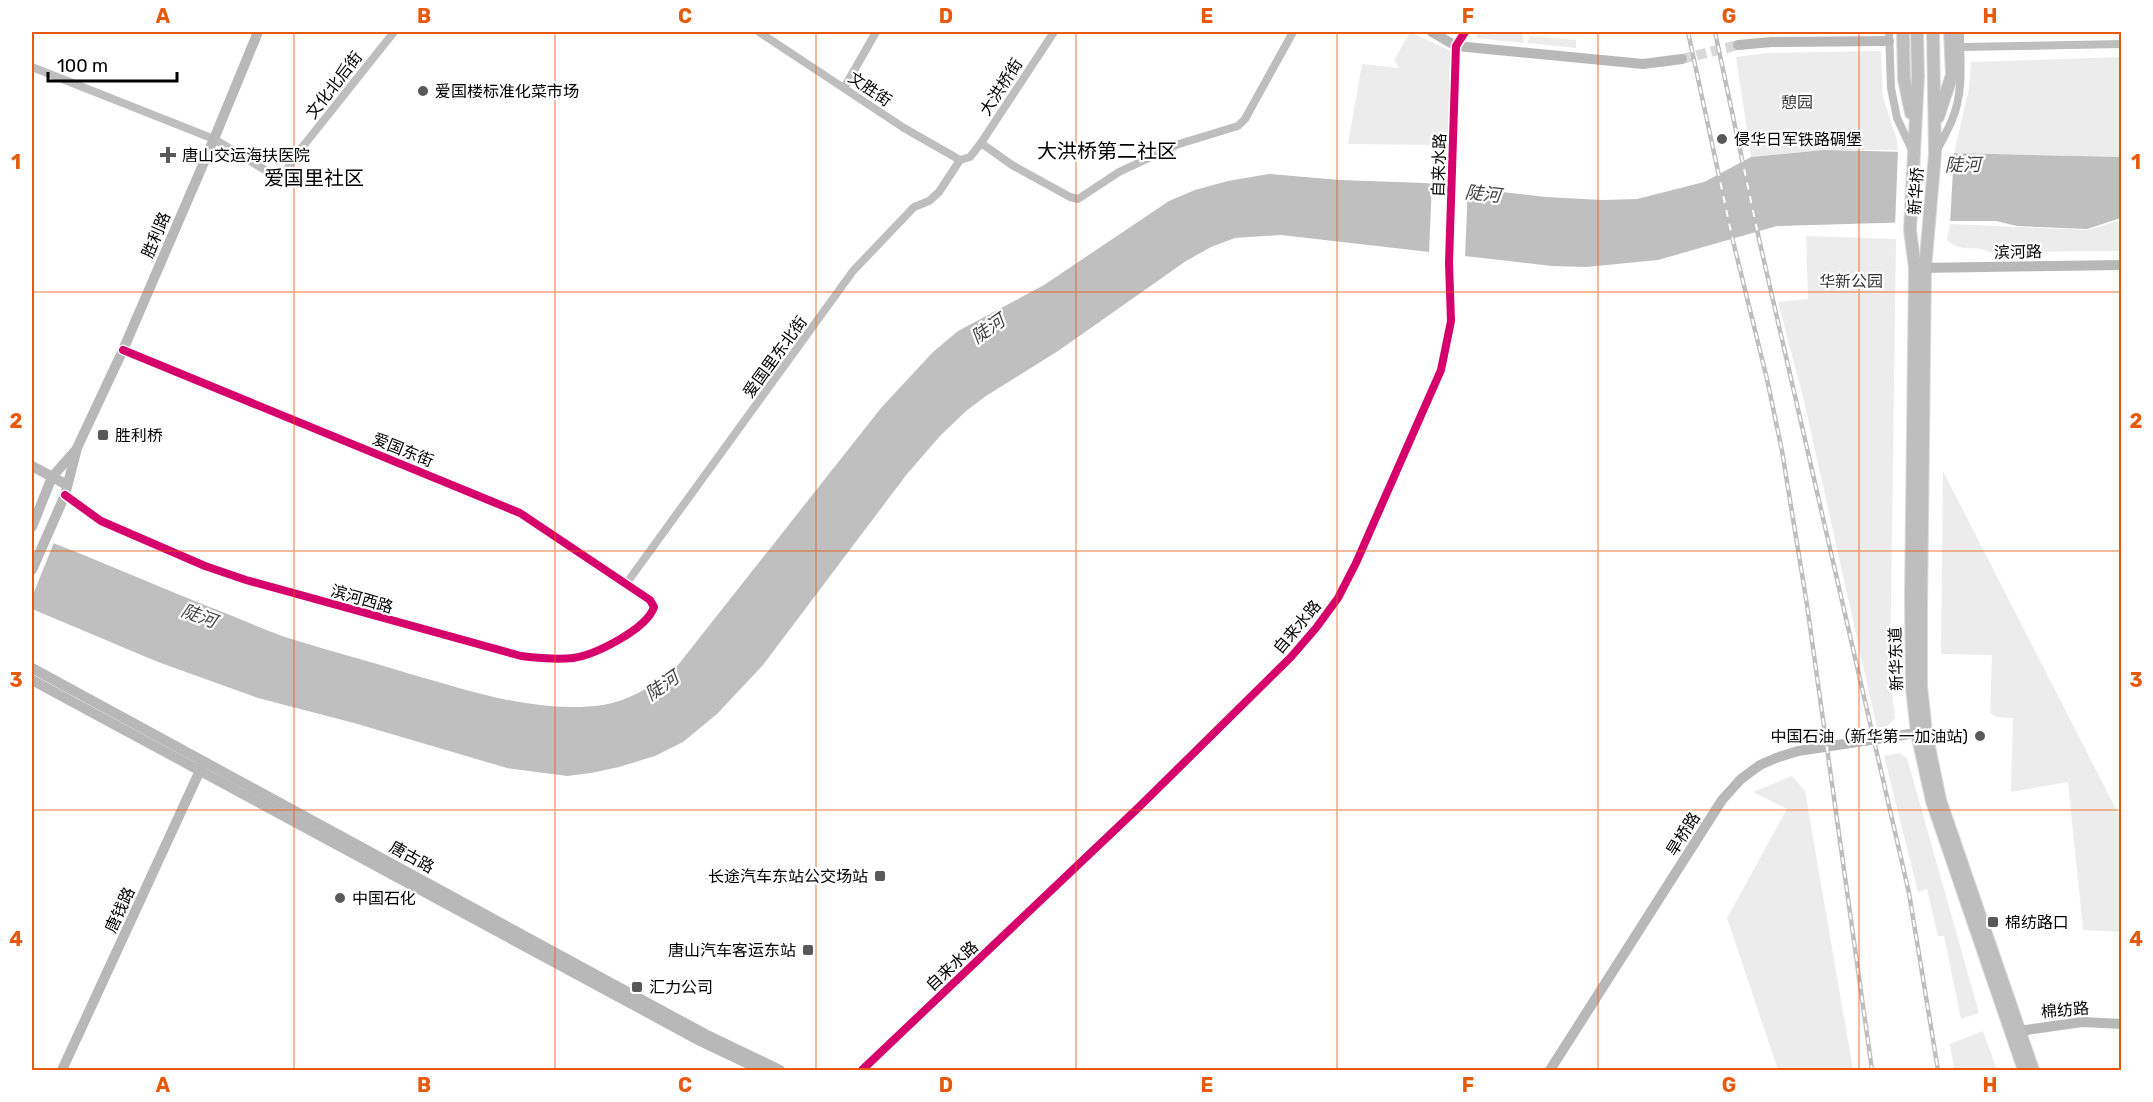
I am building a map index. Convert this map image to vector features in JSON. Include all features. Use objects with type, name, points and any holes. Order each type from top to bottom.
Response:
[{"type":"main road","points":[[1903,32],[1904,79],[1915,129]]},
{"type":"main road","points":[[1914,154],[1918,76],[1917,32]]},
{"type":"main road","points":[[1933,32],[1935,154]]},
{"type":"main road","points":[[1935,126],[1952,75],[1950,32]]},
{"type":"main road","name":"新华桥","points":[[1910,230],[1914,154]]},
{"type":"main road","name":"新华桥","points":[[1930,230],[1935,154]]},
{"type":"main road","name":"新华东道","points":[[1910,230],[1920,268],[1922,732],[1940,800],[2016,1031],[2033,1071]]},
{"type":"main road","name":"新华东道","points":[[1920,268],[1930,230]]},
{"type":"main road","name":"新华东道","points":[[2016,1031],[2024,1071]]},
{"type":"street","name":"胜利路","points":[[32,570],[66,490],[77,448],[123,350],[258,32]]},
{"type":"street","name":"文化北后街","points":[[214,139],[275,176],[286,171],[296,154],[394,32]]},
{"type":"street","name":"文胜街","points":[[759,32],[904,128],[960,160]]},
{"type":"street","points":[[844,88],[876,32]]},
{"type":"street","name":"大洪桥街","points":[[960,160],[970,157],[981,143],[1054,32]]},
{"type":"street","points":[[981,143],[1012,165],[1070,197],[1078,199],[1119,172],[1179,144],[1238,126],[1245,119],[1293,32]]},
{"type":"street","points":[[1432,32],[1456,46],[1643,64],[1682,59]]},
{"type":"street","points":[[1456,46],[1465,32]]},
{"type":"street","points":[[1935,154],[1953,119],[1959,91],[1960,32]]},
{"type":"street","points":[[1738,45],[1889,36],[1891,88],[1897,118],[1914,154]]},
{"type":"street","points":[[1960,47],[2121,44]]},
{"type":"street","name":"自来水路","points":[[862,1071],[1291,657],[1338,598],[1356,563],[1441,370],[1451,321],[1449,263],[1456,46]]},
{"type":"street","points":[[32,67],[214,139]]},
{"type":"street","name":"爱国里东北街","points":[[626,584],[853,271],[914,207],[929,201],[939,192],[960,160]]},
{"type":"street","name":"滨河路","points":[[1920,268],[2121,265]]},
{"type":"street","name":"爱国东街","points":[[123,350],[520,513],[650,600],[654,607]]},
{"type":"street","name":"胜利路","points":[[32,527],[52,477],[77,448]]},
{"type":"street","points":[[32,466],[52,477],[66,490]]},
{"type":"street","name":"滨河西路","points":[[66,490],[101,521],[205,566],[246,580],[521,656],[543,659],[574,658],[600,649],[626,635],[651,615],[654,607]]},
{"type":"street","name":"唐古路","points":[[32,668],[202,766],[700,1041],[761,1071]]},
{"type":"street","name":"唐古路","points":[[32,681],[202,766],[705,1034],[780,1071]]},
{"type":"street","name":"旱桥路","points":[[1550,1071],[1722,800],[1741,779],[1760,765],[1798,751],[1922,732]]},
{"type":"street","name":"唐钱路","points":[[62,1071],[202,766]]},
{"type":"street","name":"棉纺路","points":[[2016,1031],[2082,1022],[2121,1024]]},
{"type":"green space","points":[[1410,32],[1451,51],[1448,145],[1348,144],[1362,64],[1399,68],[1394,60]]},
{"type":"green space","points":[[1476,32],[1522,32],[1524,43],[1477,38]]},
{"type":"green space","points":[[1529,36],[1576,40],[1576,48],[1528,43]]},
{"type":"green space","name":"憩园","points":[[1881,51],[1883,97],[1898,150],[1823,150],[1751,157],[1736,57],[1768,53]]},
{"type":"green space","points":[[2121,57],[2121,157],[1954,153],[1969,88],[1971,62]]},
{"type":"green space","points":[[2121,220],[2121,251],[1989,252],[1978,248],[1959,247],[1947,240],[1950,224],[2088,230]]},
{"type":"green space","name":"华新公园","points":[[1806,236],[1896,239],[1890,674],[1895,718],[1888,726],[1877,728],[1804,401],[1778,302],[1808,299]]},
{"type":"green space","points":[[1943,471],[2121,819],[2121,932],[2083,930],[2068,782],[2011,792],[2013,718],[1996,717],[1990,713],[1992,655],[1941,654]]},
{"type":"green space","points":[[1899,753],[1907,758],[1979,1013],[1961,1019],[1944,936],[1938,936],[1927,889],[1918,892],[1884,756]]},
{"type":"green space","points":[[1792,776],[1805,791],[1853,1070],[1778,1070],[1727,918],[1787,809],[1753,792]]},
{"type":"green space","points":[[1983,1031],[1997,1070],[1954,1070],[1950,1044]]},
{"type":"water","name":"陡河","points":[[1823,150],[2121,157],[2121,218],[2087,229],[2017,226],[1996,221],[1777,226],[1658,260],[1586,267],[1552,266],[1281,235],[1235,238],[1211,247],[1186,261],[1058,351],[966,411],[940,436],[907,474],[763,665],[717,714],[683,742],[655,756],[591,773],[567,776],[507,768],[354,723],[258,698],[158,662],[32,609],[32,535],[285,637],[455,687],[528,704],[578,707],[613,703],[643,690],[678,665],[881,408],[933,352],[958,331],[1044,285],[1169,201],[1195,190],[1228,181],[1269,174],[1340,180],[1425,183],[1546,197],[1637,199],[1704,182],[1751,157]]},
{"type":"pier","points":[[1898,150],[1954,153],[1950,224],[1895,226]]},
{"type":"pier","points":[[1432,181],[1468,185],[1465,258],[1429,254]]},
{"type":"pier","points":[[32,532],[55,540],[32,597]]},
{"type":"tunnel","points":[[1682,59],[1738,45]]},
{"type":"railway","points":[[1688,32],[1733,241],[1782,451],[1807,605],[1872,1070]]},
{"type":"railway","points":[[1715,32],[1759,239],[1909,893],[1938,1070]]},
{"type":"cycle path","points":[[862,1070],[1139,807],[1291,657],[1338,598],[1356,563],[1441,370],[1451,321],[1449,263],[1456,46],[1465,32]]},
{"type":"cycle path","points":[[65,495],[101,521],[205,566],[246,580],[521,656],[567,659],[594,652],[631,632],[641,624],[654,607],[650,600],[520,513],[123,350]]},
{"type":"place","name":"爱国楼标准化菜市场","points":[[423,91]]},
{"type":"place","name":"侵华日军铁路碉堡","points":[[1722,139]]},
{"type":"place","name":"唐山交运海扶医院","points":[[168,155]]},
{"type":"place","name":"胜利桥","points":[[103,435]]},
{"type":"place","name":"中国石油（新华第一加油站)","points":[[1980,736]]},
{"type":"place","name":"长途汽车东站公交场站","points":[[880,876]]},
{"type":"place","name":"中国石化","points":[[340,898]]},
{"type":"place","name":"棉纺路口","points":[[1993,922]]},
{"type":"place","name":"唐山汽车客运东站","points":[[808,950]]},
{"type":"place","name":"汇力公司","points":[[637,987]]},
{"type":"district","name":"大洪桥第二社区","points":[[1107,151]]},
{"type":"district","name":"爱国里社区","points":[[314,178]]}]
